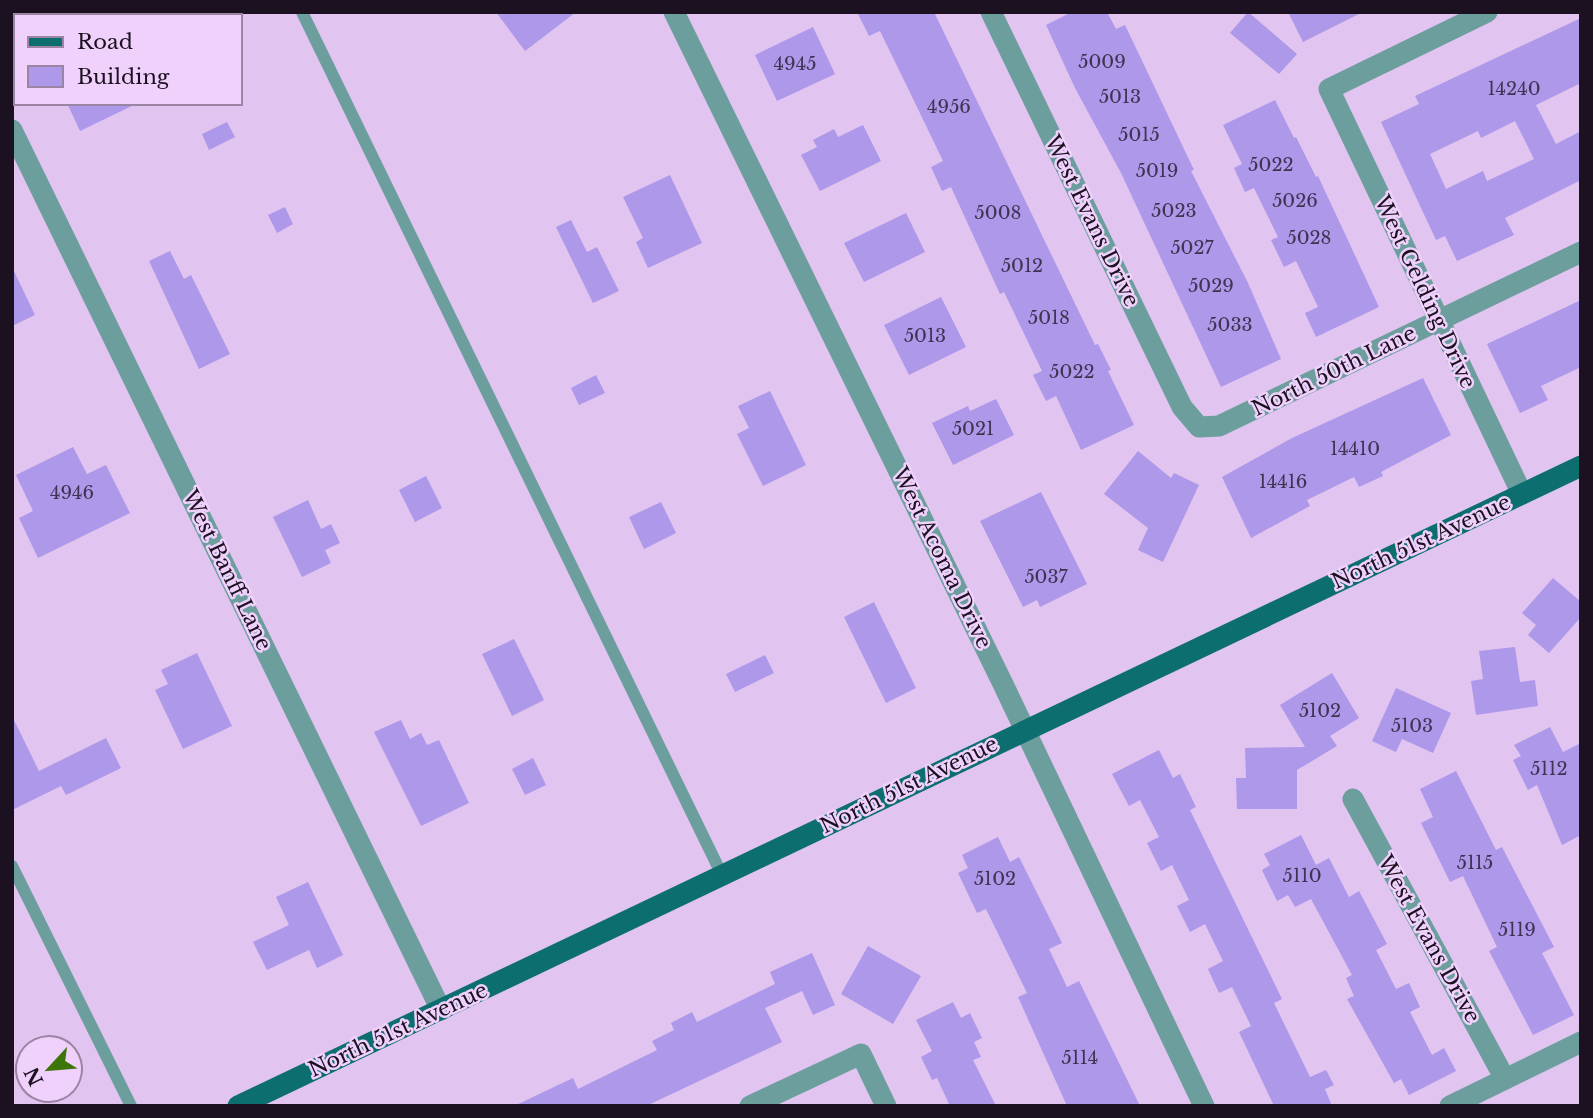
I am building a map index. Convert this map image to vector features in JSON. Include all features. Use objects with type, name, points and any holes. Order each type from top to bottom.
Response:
[{"type":"main road","name":"North 51st Avenue","points":[[238,1106],[1581,466]]},
{"type":"street","name":"West Acoma Drive","points":[[674,12],[1025,730],[1204,1106]]},
{"type":"street","name":"West Evans Drive","points":[[991,12],[1182,407],[1199,427]]},
{"type":"street","name":"West Gelding Drive","points":[[1487,12],[1329,89],[1522,494]]},
{"type":"street","name":"West Banff Lane","points":[[12,130],[441,1010]]},
{"type":"street","name":"North 50th Lane","points":[[1199,427],[1219,426],[1581,252]]},
{"type":"street","name":"West Evans Drive","points":[[1353,799],[1505,1079]]},
{"type":"street","points":[[1450,1106],[1581,1042]]},
{"type":"street","points":[[750,1106],[861,1054],[886,1106]]},
{"type":"lane","points":[[302,12],[722,875]]},
{"type":"lane","points":[[12,866],[131,1106]]},
{"type":"building","points":[[496,12],[576,12],[525,51]]},
{"type":"building","points":[[857,12],[934,12],[1095,345],[1098,344],[1111,370],[1108,371],[1134,425],[1081,450],[1056,396],[1046,401],[1033,375],[1042,371],[1004,292],[1000,294],[951,187],[942,191],[931,167],[943,161],[917,107],[880,31],[869,36]]},
{"type":"building","points":[[1072,12],[1107,12],[1116,29],[1125,25],[1194,170],[1191,171],[1248,283],[1281,359],[1221,387],[1121,173],[1075,88],[1046,25]]},
{"type":"building","points":[[1248,12],[1297,54],[1279,74],[1230,33]]},
{"type":"building","points":[[1288,12],[1363,12],[1303,42]]},
{"type":"building","points":[[1581,18],[1581,83],[1536,105],[1556,144],[1581,131],[1581,180],[1505,218],[1514,235],[1457,261],[1445,236],[1436,240],[1381,122],[1419,104],[1415,96]],"holes":[[[1515,121],[1534,159],[1487,181],[1483,171],[1446,189],[1430,154],[1478,131],[1481,138]]]},
{"type":"building","points":[[813,27],[835,74],[777,101],[755,55]]},
{"type":"building","points":[[1275,100],[1316,177],[1318,176],[1379,307],[1316,337],[1305,313],[1318,307],[1296,261],[1284,267],[1271,240],[1278,237],[1254,188],[1245,192],[1234,168],[1242,164],[1223,125]]},
{"type":"building","points":[[68,105],[134,105],[80,131]]},
{"type":"building","points":[[227,122],[235,137],[209,150],[202,134]]},
{"type":"building","points":[[863,125],[881,161],[820,191],[801,155],[817,147],[813,140],[834,129],[838,137]]},
{"type":"building","points":[[670,175],[702,243],[648,268],[636,242],[643,238],[623,197]]},
{"type":"building","points":[[285,207],[293,224],[277,233],[268,215]]},
{"type":"building","points":[[906,213],[925,252],[864,282],[844,243]]},
{"type":"building","points":[[571,220],[587,252],[597,247],[619,291],[593,303],[556,227]]},
{"type":"building","points":[[170,251],[184,279],[191,275],[230,354],[199,369],[149,261]]},
{"type":"building","points":[[12,267],[35,315],[12,326]]},
{"type":"building","points":[[941,297],[966,347],[909,375],[884,325]]},
{"type":"building","points":[[1581,300],[1581,367],[1541,386],[1548,400],[1520,413],[1487,344]]},
{"type":"building","points":[[596,375],[605,393],[579,405],[571,388]]},
{"type":"building","points":[[1423,378],[1451,435],[1381,472],[1383,476],[1359,487],[1354,477],[1307,500],[1310,506],[1251,538],[1222,477],[1292,438]]},
{"type":"building","points":[[770,391],[806,465],[763,486],[737,434],[749,428],[738,406]]},
{"type":"building","points":[[996,399],[1014,435],[953,465],[932,423],[968,406],[970,411]]},
{"type":"building","points":[[73,447],[87,474],[106,465],[130,513],[38,558],[19,518],[33,511],[16,475]]},
{"type":"building","points":[[1138,451],[1171,478],[1174,473],[1199,485],[1163,562],[1138,550],[1148,528],[1104,494]]},
{"type":"building","points":[[426,476],[442,508],[415,522],[399,490]]},
{"type":"building","points":[[1041,492],[1087,584],[1040,607],[1037,600],[1023,607],[980,521]]},
{"type":"building","points":[[308,500],[321,529],[331,524],[340,543],[325,550],[331,563],[302,577],[273,517]]},
{"type":"building","points":[[661,502],[676,533],[644,549],[629,517]]},
{"type":"building","points":[[1553,578],[1581,602],[1581,617],[1549,653],[1528,635],[1536,625],[1522,613]]},
{"type":"building","points":[[874,602],[916,688],[886,703],[844,617]]},
{"type":"building","points":[[514,639],[544,700],[512,716],[482,654]]},
{"type":"building","points":[[1515,647],[1520,682],[1535,680],[1538,706],[1476,715],[1471,681],[1483,679],[1479,651]]},
{"type":"building","points":[[197,653],[232,726],[183,749],[155,690],[168,684],[161,670]]},
{"type":"building","points":[[765,655],[774,673],[735,692],[726,674]]},
{"type":"building","points":[[1332,673],[1359,718],[1330,736],[1337,746],[1297,770],[1297,809],[1237,809],[1236,778],[1246,778],[1245,748],[1305,747],[1280,705]]},
{"type":"building","points":[[1396,688],[1451,713],[1433,753],[1402,739],[1396,752],[1372,741]]},
{"type":"building","points":[[12,716],[39,771],[106,738],[121,768],[66,795],[61,786],[12,810]]},
{"type":"building","points":[[401,720],[410,739],[421,733],[427,745],[439,740],[469,803],[421,826],[374,732]]},
{"type":"building","points":[[1550,727],[1563,752],[1581,743],[1581,835],[1562,845],[1537,785],[1528,790],[1513,760],[1521,756],[1514,745]]},
{"type":"building","points":[[1159,750],[1173,778],[1180,774],[1196,807],[1190,810],[1282,999],[1274,1003],[1310,1077],[1326,1070],[1334,1085],[1325,1089],[1332,1106],[1274,1106],[1239,1032],[1251,1026],[1232,987],[1219,993],[1208,969],[1223,961],[1205,924],[1190,932],[1177,906],[1189,900],[1172,865],[1161,871],[1147,843],[1159,837],[1140,800],[1129,806],[1112,774]]},
{"type":"building","points":[[533,758],[546,785],[525,795],[512,769]]},
{"type":"building","points":[[1456,771],[1496,850],[1502,847],[1554,947],[1542,953],[1574,1015],[1533,1035],[1489,951],[1497,947],[1463,876],[1450,882],[1421,823],[1433,817],[1420,789]]},
{"type":"building","points":[[1301,835],[1316,865],[1329,858],[1349,897],[1359,891],[1387,944],[1376,950],[1396,989],[1409,983],[1420,1007],[1410,1012],[1432,1055],[1444,1048],[1456,1071],[1409,1095],[1401,1079],[1394,1083],[1347,999],[1354,996],[1346,978],[1352,975],[1311,899],[1295,907],[1288,895],[1277,901],[1262,870],[1270,865],[1264,854]]},
{"type":"building","points":[[998,837],[1010,862],[1019,857],[1062,943],[1049,949],[1067,987],[1079,981],[1140,1106],[1067,1106],[1018,997],[1027,993],[986,909],[977,913],[958,873],[968,868],[962,855]]},
{"type":"building","points":[[308,882],[343,955],[317,968],[309,950],[267,970],[253,942],[289,925],[276,897]]},
{"type":"building","points":[[868,946],[921,976],[893,1024],[841,994]]},
{"type":"building","points":[[812,953],[835,1005],[813,1015],[802,991],[765,1008],[782,1042],[646,1106],[514,1106],[573,1078],[578,1089],[657,1050],[652,1041],[674,1030],[671,1023],[692,1012],[697,1022],[775,984],[770,972]]},
{"type":"building","points":[[953,1002],[961,1018],[970,1013],[982,1038],[974,1042],[981,1057],[973,1060],[996,1106],[950,1106],[937,1078],[932,1080],[921,1057],[932,1051],[916,1020]]}]
